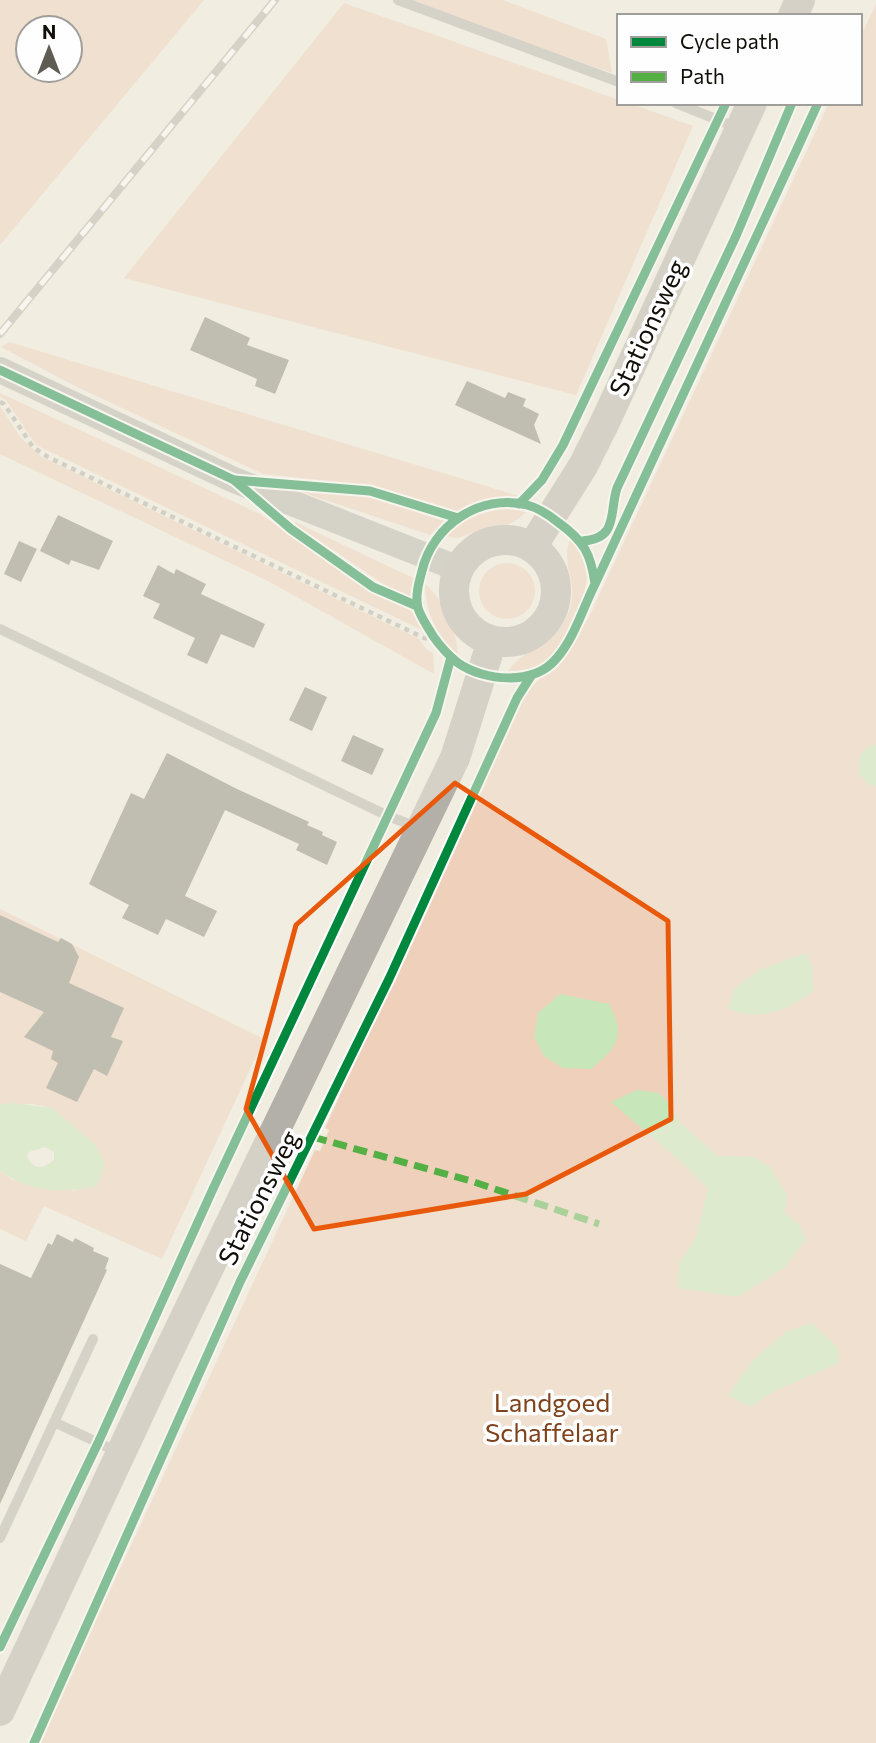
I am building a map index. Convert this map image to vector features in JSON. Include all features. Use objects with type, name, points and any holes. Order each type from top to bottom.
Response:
[{"type":"main road","name":"Stationsweg","points":[[533,547],[577,476],[606,420],[746,116]]},
{"type":"main road","points":[[519,541],[533,547],[545,558],[553,572],[557,587],[556,604],[539,631],[509,643],[492,641],[473,630],[459,613],[454,599],[454,583],[459,569],[467,557],[491,542],[519,541]]},
{"type":"main road","name":"Stationsweg","points":[[0,1711],[455,758],[492,641]]},
{"type":"street","points":[[0,369],[234,480],[459,569]]},
{"type":"lane","points":[[398,0],[617,81]]},
{"type":"lane","points":[[687,105],[746,116]]},
{"type":"lane","points":[[0,629],[388,816],[421,829]]},
{"type":"lane","points":[[0,1538],[93,1339]]},
{"type":"lane","points":[[54,1422],[121,1454]]},
{"type":"path","points":[[0,402],[33,447],[48,457],[424,638],[433,636],[443,650]]},
{"type":"highlighted area","points":[[455,783],[668,921],[671,1119],[526,1194],[314,1229],[246,1109],[296,925]]},
{"type":"green space","points":[[0,0],[204,0],[0,245]]},
{"type":"green space","points":[[402,0],[503,0],[606,39],[612,73]]},
{"type":"green space","points":[[344,3],[617,99],[617,105],[635,105],[693,126],[576,395],[124,278]]},
{"type":"green space","name":"Landgoed Schaffelaar","points":[[876,4],[876,1743],[39,1743],[315,1150],[320,1151],[329,1130],[325,1128],[520,699],[540,678],[554,670],[588,619],[828,105],[862,105],[862,34]]},
{"type":"green space","points":[[9,342],[519,496],[458,511],[446,510],[368,485],[263,474],[73,385],[1,347]]},
{"type":"green space","points":[[0,393],[260,514],[372,590],[410,609],[424,631],[36,445],[6,400],[0,397]]},
{"type":"green space","points":[[0,406],[21,438],[42,457],[419,639],[426,649],[433,653],[434,674],[270,582],[0,454]]},
{"type":"green space","points":[[302,489],[373,497],[444,521],[430,535],[301,492]]},
{"type":"green space","points":[[508,509],[526,512],[507,525],[457,538],[446,536],[474,516]]},
{"type":"green space","points":[[295,522],[415,579],[414,599],[382,583]]},
{"type":"green space","points":[[570,540],[581,554],[586,568],[583,597],[577,612],[554,655],[533,668],[508,671],[525,655],[552,637],[566,618],[572,597],[567,556]]},
{"type":"green space","points":[[507,563],[518,565],[527,571],[533,580],[533,602],[527,611],[518,617],[507,619],[496,617],[487,611],[481,602],[479,591],[481,580],[487,571],[496,565]]},
{"type":"green space","points":[[425,584],[449,618],[458,657],[434,624]]},
{"type":"green space","points":[[0,909],[264,1039],[162,1259],[44,1206],[26,1241],[0,1229],[0,1171],[13,1180],[75,1191],[52,1108],[32,1104],[0,1104]]},
{"type":"shaded area","points":[[876,745],[876,786],[870,786],[859,774],[860,755],[868,746]]},
{"type":"shaded area","points":[[805,953],[812,966],[813,991],[804,998],[783,1009],[761,1014],[728,1008],[734,989],[761,969]]},
{"type":"shaded area","points":[[560,994],[609,1004],[614,1015],[618,1033],[616,1040],[608,1054],[591,1069],[563,1068],[544,1056],[534,1037],[538,1013]]},
{"type":"shaded area","points":[[637,1090],[659,1093],[670,1104],[679,1122],[718,1156],[754,1157],[770,1167],[787,1196],[785,1213],[800,1225],[806,1240],[784,1268],[738,1297],[678,1288],[679,1263],[696,1238],[708,1188],[611,1102]]},
{"type":"shaded area","points":[[0,1104],[52,1108],[96,1145],[105,1165],[97,1186],[71,1190],[46,1189],[22,1183],[0,1171]],"holes":[[[45,1147],[54,1152],[54,1160],[42,1167],[32,1164],[27,1156],[29,1152]]]},
{"type":"shaded area","points":[[812,1323],[838,1348],[839,1363],[775,1391],[750,1407],[728,1395],[753,1360],[787,1331]]},
{"type":"building","points":[[205,317],[250,338],[247,345],[289,360],[275,394],[255,386],[257,379],[190,350]]},
{"type":"building","points":[[467,381],[505,398],[508,392],[526,399],[523,406],[539,414],[534,425],[541,444],[455,405]]},
{"type":"building","points":[[58,515],[113,541],[99,570],[71,560],[69,565],[40,551]]},
{"type":"building","points":[[19,541],[37,549],[21,582],[4,574]]},
{"type":"building","points":[[158,565],[174,574],[176,569],[206,584],[201,594],[265,624],[254,648],[221,634],[207,664],[187,655],[195,638],[153,618],[160,604],[143,596]]},
{"type":"building","points":[[305,687],[327,697],[312,731],[289,720]]},
{"type":"building","points":[[353,735],[384,749],[372,775],[341,761]]},
{"type":"building","points":[[167,753],[309,822],[307,825],[337,842],[327,865],[296,850],[299,844],[225,810],[185,896],[217,911],[204,937],[166,919],[158,935],[122,918],[129,905],[89,884],[131,793],[144,799]]},
{"type":"building","points":[[0,915],[58,942],[61,938],[72,944],[79,957],[69,983],[124,1008],[111,1037],[123,1041],[107,1076],[94,1069],[77,1102],[46,1088],[58,1063],[51,1059],[53,1051],[24,1037],[44,1012],[0,992]]},
{"type":"building","points":[[57,1234],[73,1242],[75,1238],[109,1258],[105,1269],[107,1270],[0,1504],[0,1264],[31,1278],[48,1243],[52,1245]]},
{"type":"railway","points":[[0,334],[275,0]]},
{"type":"marked path","points":[[313,1137],[471,1181],[599,1224]]},
{"type":"cycle path","points":[[519,504],[542,480],[563,445],[725,105]]},
{"type":"cycle path","points":[[582,541],[594,539],[607,530],[617,488],[736,236],[791,105]]},
{"type":"cycle path","points":[[595,584],[817,105]]},
{"type":"cycle path","points":[[0,370],[234,480],[291,529],[373,587],[417,606]]},
{"type":"cycle path","points":[[234,480],[370,491],[458,518]]},
{"type":"cycle path","points":[[492,504],[531,506],[568,530],[585,549],[595,584],[578,623],[556,659],[535,674],[522,677],[494,677],[458,663],[433,636],[419,612],[417,603],[422,571],[436,540],[447,527],[461,517],[492,504]]},
{"type":"cycle path","points":[[0,1647],[98,1443],[212,1191],[436,713],[451,657]]},
{"type":"cycle path","points":[[34,1743],[240,1282],[389,979],[517,698],[531,676]]}]
